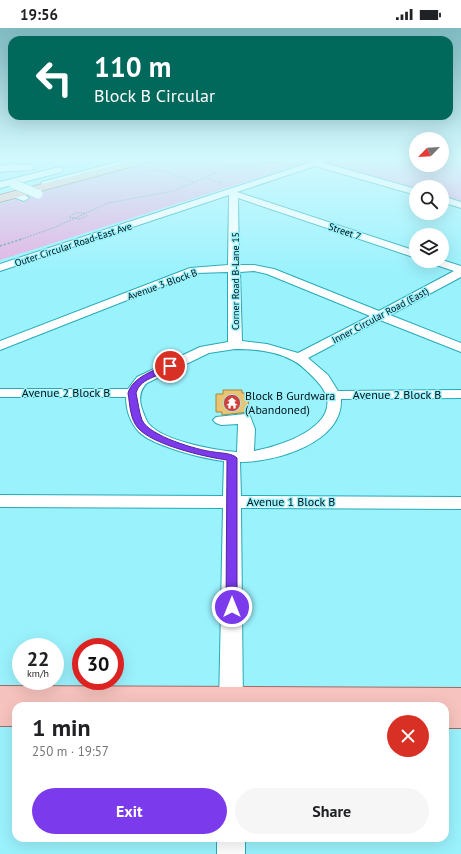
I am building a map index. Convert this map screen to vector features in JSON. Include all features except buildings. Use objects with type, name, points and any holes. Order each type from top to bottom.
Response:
[{"type":"main road","points":[[0,698],[231,702],[461,700]]},
{"type":"main road","points":[[0,713],[12,713]]},
{"type":"main road","points":[[449,715],[461,715]]},
{"type":"street","name":"Outer Circular Road-East Ave","points":[[0,268],[218,198]]},
{"type":"street","name":"Corner Road B-Lane 15","points":[[233,198],[235,345]]},
{"type":"street","name":"Street 7","points":[[245,198],[409,253]]},
{"type":"street","points":[[449,201],[461,205]]},
{"type":"street","points":[[449,267],[461,271]]},
{"type":"street","name":"Avenue 3 Block B","points":[[0,346],[194,270],[254,268],[270,271],[461,348]]},
{"type":"street","name":"Inner Circular Road (East)","points":[[299,358],[461,271]]},
{"type":"street","points":[[235,345],[250,345],[299,358],[321,377],[334,395],[334,410],[330,419],[321,430],[308,438],[277,452],[239,458],[205,454],[149,433],[137,420],[132,393],[136,385],[142,380],[205,350],[235,345]]},
{"type":"street","name":"Avenue 2 Block B","points":[[0,393],[132,393]]},
{"type":"street","name":"Avenue 2 Block B","points":[[334,395],[461,394]]},
{"type":"street","points":[[221,420],[245,419],[247,429],[239,458],[232,501],[231,702]]},
{"type":"street","name":"Avenue 1 Block B","points":[[0,501],[461,503]]},
{"type":"street","points":[[231,842],[232,854]]},
{"type":"path","points":[[0,246],[53,228],[111,202],[142,198]]},
{"type":"path","points":[[73,219],[84,218],[87,215],[84,213]]},
{"type":"path","points":[[73,219],[69,217],[70,215],[84,213]]},
{"type":"shaded area","points":[[23,198],[196,198],[0,260],[0,204]]},
{"type":"shaded area","points":[[449,198],[461,198],[461,203],[449,200]]},
{"type":"place","name":"Block B Gurdwara (Abandoned)","points":[[232,403]]},
{"type":"route","points":[[170,366],[142,380],[136,385],[132,393],[137,420],[149,433],[164,440],[205,454],[232,458],[232,607]]}]
